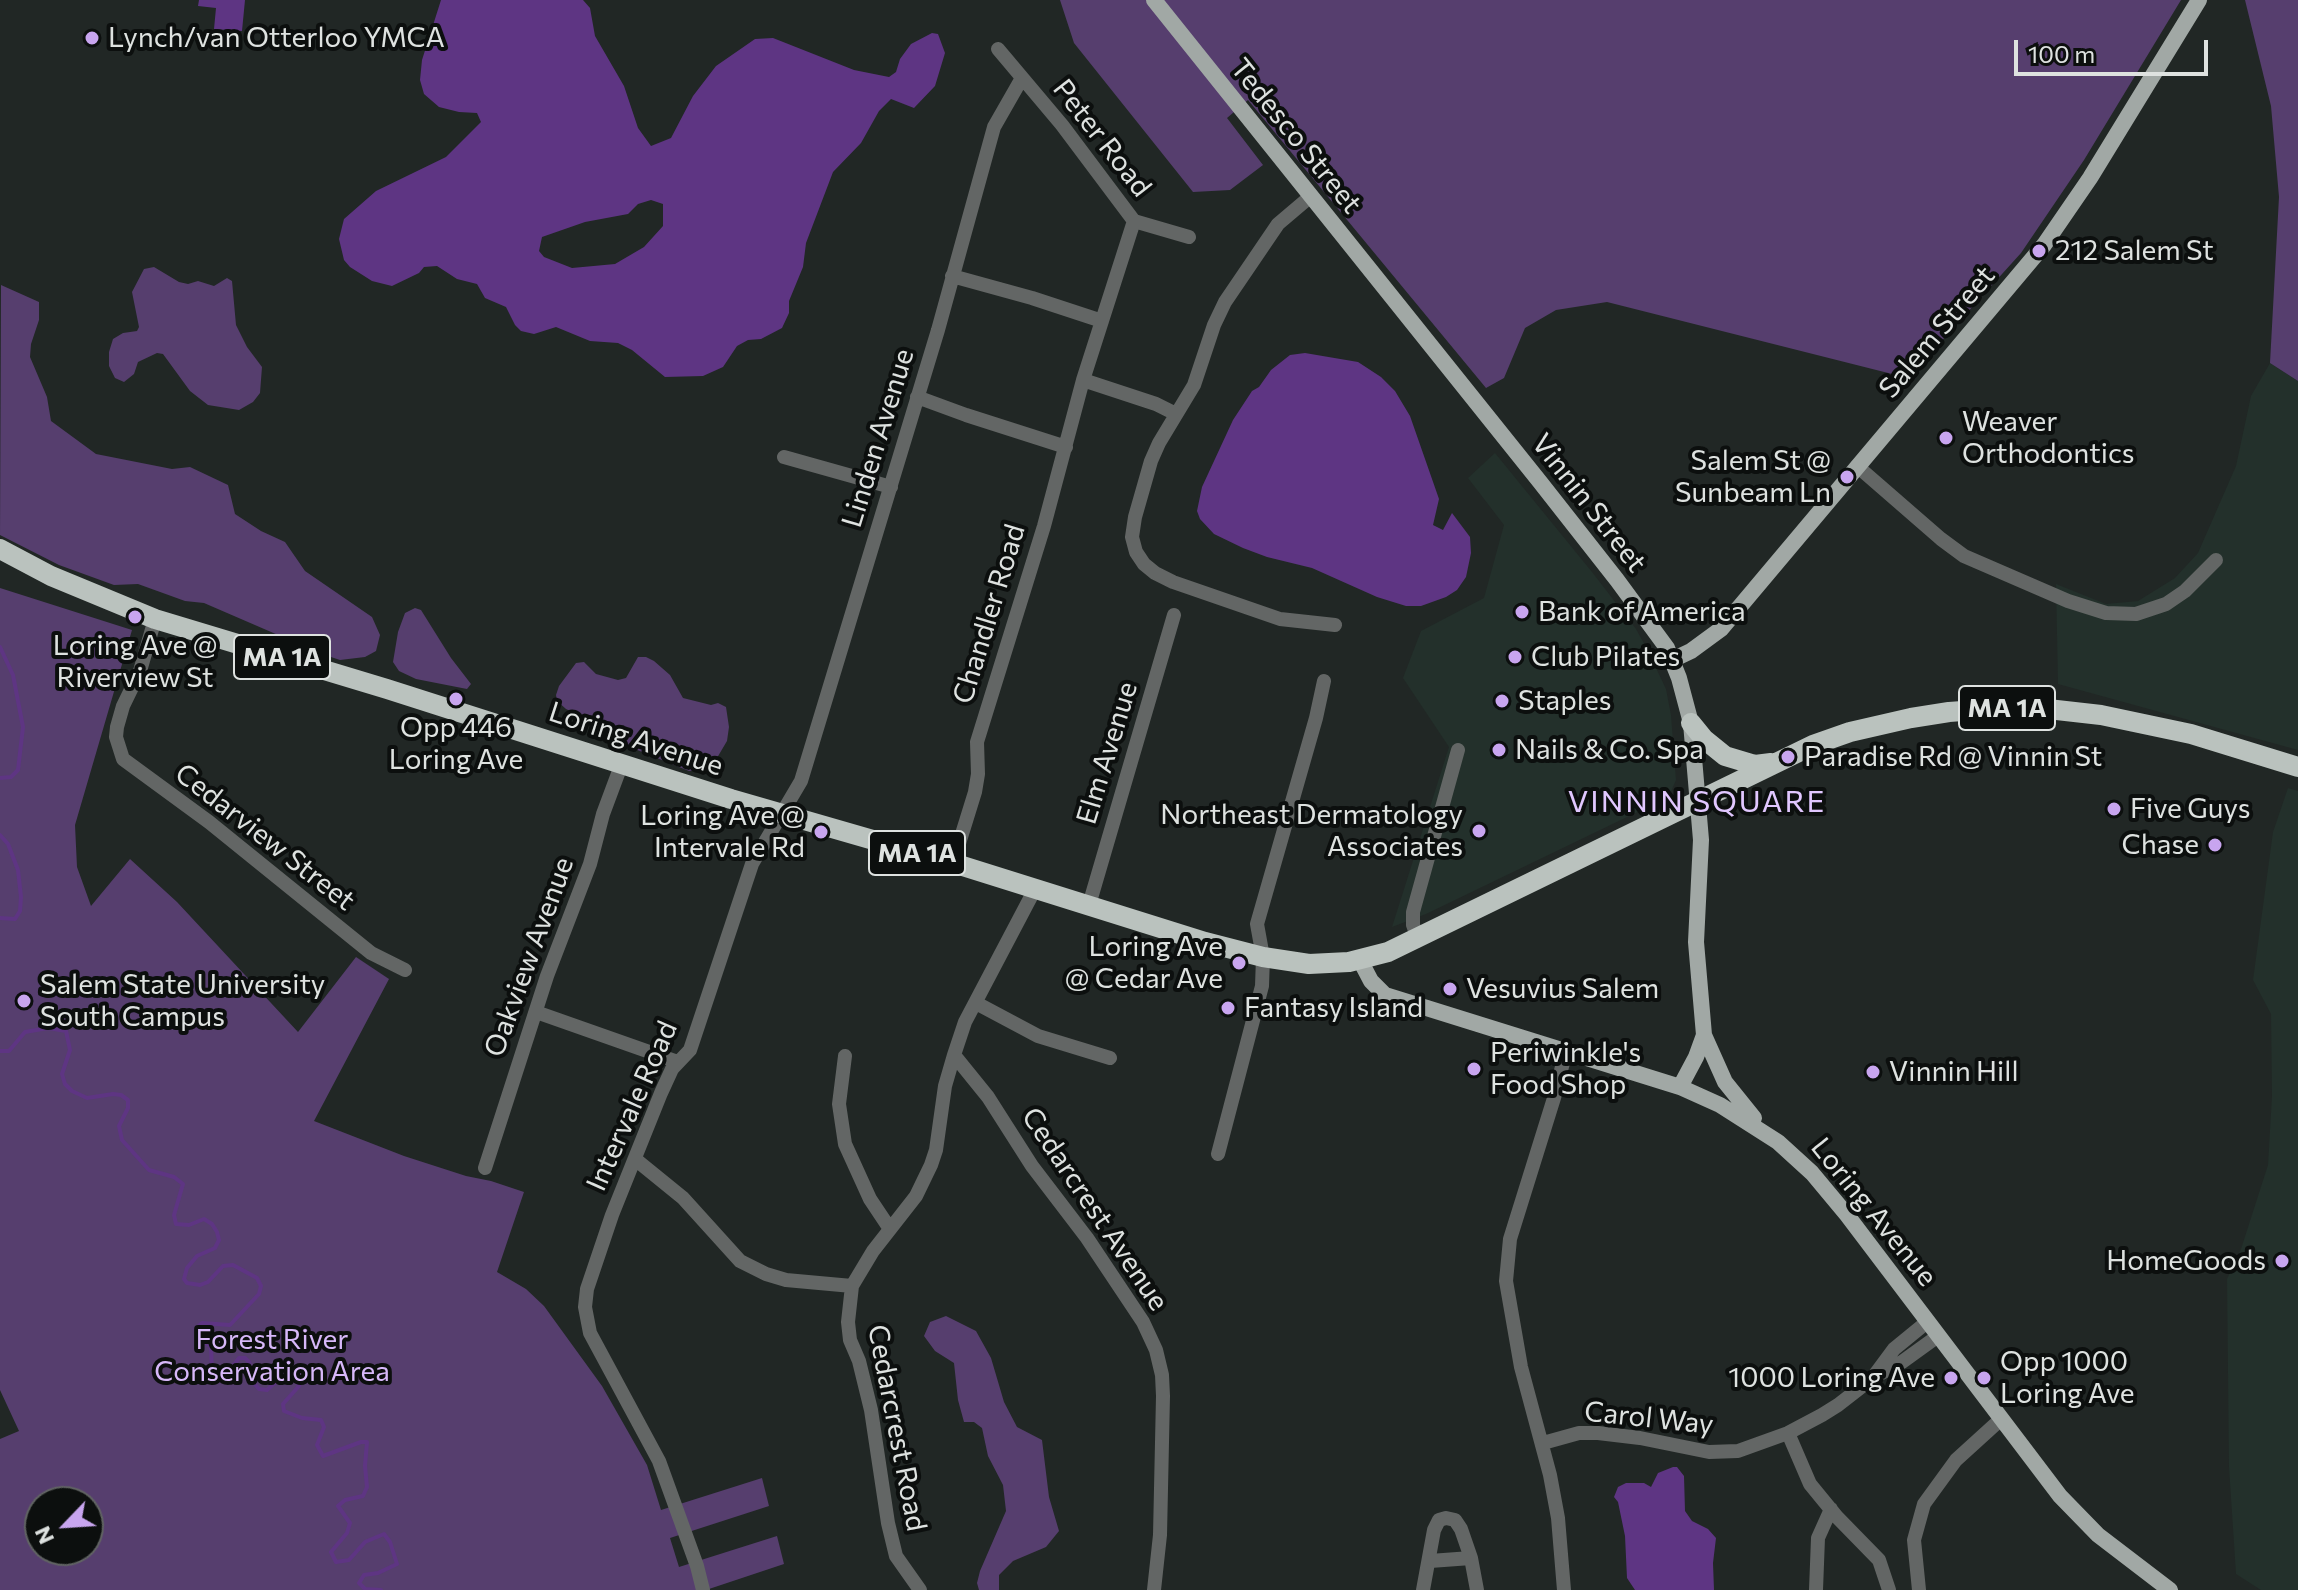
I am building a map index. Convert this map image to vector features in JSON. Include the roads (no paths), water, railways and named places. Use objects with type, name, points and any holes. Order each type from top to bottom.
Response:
[{"type":"highway","name":"Loring Avenue","points":[[0,549],[51,576],[155,619],[731,799],[1263,957]]},
{"type":"highway","name":"MA 1A","points":[[1263,957],[1309,964],[1360,960],[1418,939],[1783,760],[1837,736],[1911,718],[1968,710],[2039,708],[2101,715],[2163,727],[2298,767]]},
{"type":"highway","points":[[1691,723],[1714,749],[1733,760],[1755,765],[1783,760]]},
{"type":"main road","name":"Tedesco Street","points":[[1154,0],[1398,303]]},
{"type":"main road","name":"Salem Street","points":[[1672,660],[1691,651],[1721,629],[2044,245],[2090,178],[2199,0]]},
{"type":"main road","name":"Vinnin Street","points":[[1398,303],[1658,633],[1672,660],[1691,723],[1701,840],[1696,942],[1704,1035],[1680,1087]]},
{"type":"main road","name":"Loring Avenue","points":[[1360,960],[1371,981],[1385,995],[1680,1087],[1720,1105],[1778,1142],[1828,1192],[2043,1477],[2086,1524],[2170,1590]]},
{"type":"main road","points":[[1704,1035],[1734,1096],[1778,1142]]},
{"type":"street","name":"Peter Road","points":[[998,49],[1062,125],[1134,221],[1189,237]]},
{"type":"street","name":"Linden Avenue","points":[[782,813],[801,781],[891,487],[994,127],[1022,78]]},
{"type":"street","points":[[1311,196],[1278,224],[1225,302],[1194,385],[1151,461],[1132,537],[1136,552],[1144,564],[1173,582],[1280,619],[1335,625]]},
{"type":"street","name":"Chandler Road","points":[[953,863],[975,792],[977,742],[1066,447],[1083,380],[1134,221]]},
{"type":"street","points":[[952,276],[1102,321]]},
{"type":"street","points":[[1083,380],[1156,404],[1176,414]]},
{"type":"street","points":[[917,397],[1066,447]]},
{"type":"street","points":[[784,457],[891,487]]},
{"type":"street","points":[[1857,466],[1964,556],[2068,601],[2106,613],[2136,614],[2166,604],[2216,560]]},
{"type":"street","name":"Elm Avenue","points":[[1089,905],[1174,615]]},
{"type":"street","name":"Cedarview Street","points":[[155,619],[140,671],[123,706],[117,727],[123,759],[209,822],[371,953],[405,970]]},
{"type":"street","points":[[1218,1154],[1262,986],[1263,957],[1257,924],[1324,681]]},
{"type":"street","points":[[1418,939],[1413,912],[1458,750]]},
{"type":"street","name":"Oakview Avenue","points":[[485,1168],[622,763]]},
{"type":"street","name":"Intervale Road","points":[[703,1590],[659,1461],[590,1333],[585,1307],[593,1268],[661,1093],[678,1062],[690,1050],[752,864],[782,813]]},
{"type":"street","points":[[954,1055],[965,1022],[1035,889]]},
{"type":"street","points":[[976,1003],[1038,1036],[1110,1058]]},
{"type":"street","points":[[536,1012],[678,1062]]},
{"type":"street","points":[[1564,1590],[1558,1518],[1543,1443],[1521,1367],[1510,1309],[1507,1261],[1510,1239],[1566,1051]]},
{"type":"street","name":"Cedarcrest Road","points":[[920,1590],[896,1556],[871,1410],[859,1361],[850,1340],[848,1322],[852,1286],[861,1269],[916,1196],[931,1165],[945,1086],[954,1055]]},
{"type":"street","name":"Cedarcrest Avenue","points":[[954,1055],[988,1097],[1032,1166],[1087,1238],[1143,1322],[1156,1350],[1163,1396],[1162,1498],[1154,1590]]},
{"type":"street","points":[[845,1056],[839,1104],[845,1144],[870,1199],[890,1229]]},
{"type":"street","points":[[635,1159],[683,1198],[740,1261],[786,1280],[852,1286]]},
{"type":"street","name":"Carol Way","points":[[1874,1377],[1894,1349],[1927,1322]]},
{"type":"street","name":"Carol Way","points":[[1543,1443],[1579,1433],[1598,1433],[1709,1452],[1738,1451],[1788,1433],[1838,1405],[1874,1377],[1902,1362],[1938,1336]]},
{"type":"street","points":[[1919,1590],[1914,1540],[1924,1504],[1956,1460],[2000,1420]]},
{"type":"street","points":[[1788,1433],[1810,1484],[1879,1560],[1889,1590]]},
{"type":"street","points":[[1816,1590],[1818,1538],[1831,1509]]},
{"type":"street","points":[[1423,1590],[1434,1530],[1439,1520],[1446,1518],[1459,1524],[1471,1558],[1477,1590]]},
{"type":"street","points":[[1430,1561],[1471,1558]]},
{"type":"waterway","points":[[0,647],[13,675],[23,727],[18,770],[11,777],[0,778]]},
{"type":"waterway","points":[[0,835],[8,844],[18,870],[21,897],[20,911],[15,919],[0,918]]},
{"type":"waterway","points":[[0,1051],[9,1051],[25,1032],[48,1028],[66,1031],[70,1050],[62,1074],[65,1084],[87,1098],[113,1094],[128,1100],[128,1108],[119,1126],[122,1140],[149,1170],[174,1177],[183,1184],[174,1215],[176,1224],[189,1225],[204,1219],[217,1232],[219,1240],[215,1248],[197,1256],[187,1268],[184,1279],[187,1283],[200,1285],[208,1282],[223,1266],[233,1265],[257,1278],[261,1286],[259,1294],[230,1325],[202,1323],[196,1329],[198,1336],[211,1347],[212,1370],[222,1376],[239,1358],[245,1358],[259,1389],[267,1390],[279,1379],[289,1377],[296,1380],[299,1386],[283,1404],[284,1411],[302,1418],[321,1420],[324,1427],[317,1445],[323,1456],[367,1442],[367,1487],[363,1496],[345,1500],[338,1506],[350,1523],[347,1533],[331,1552],[336,1562],[349,1560],[365,1542],[384,1534],[397,1564],[378,1573],[364,1575],[359,1583],[365,1589],[381,1590]]},
{"type":"place","name":"Lynch/van Otterloo YMCA","points":[[92,38]]},
{"type":"place","name":"212 Salem St","points":[[2039,251]]},
{"type":"place","name":"Weaver Orthodontics","points":[[1946,438]]},
{"type":"place","name":"Salem St @ Sunbeam Ln","points":[[1847,477]]},
{"type":"place","name":"Bank of America","points":[[1522,612]]},
{"type":"place","name":"Loring Ave @ Riverview St","points":[[135,617]]},
{"type":"place","name":"Club Pilates","points":[[1515,657]]},
{"type":"place","name":"Opp 446 Loring Ave","points":[[456,699]]},
{"type":"place","name":"Staples","points":[[1502,701]]},
{"type":"place","name":"Nails & Co. Spa","points":[[1499,750]]},
{"type":"place","name":"Paradise Rd @ Vinnin St","points":[[1788,757]]},
{"type":"place","name":"Five Guys","points":[[2114,809]]},
{"type":"place","name":"Northeast Dermatology Associates","points":[[1479,831]]},
{"type":"place","name":"Loring Ave @ Intervale Rd","points":[[821,832]]},
{"type":"place","name":"Chase","points":[[2215,845]]},
{"type":"place","name":"Loring Ave @ Cedar Ave","points":[[1239,963]]},
{"type":"place","name":"Vesuvius Salem","points":[[1450,989]]},
{"type":"place","name":"Salem State University South Campus","points":[[24,1001]]},
{"type":"place","name":"Fantasy Island","points":[[1228,1008]]},
{"type":"place","name":"Periwinkle's Food Shop","points":[[1474,1069]]},
{"type":"place","name":"Vinnin Hill","points":[[1873,1072]]},
{"type":"place","name":"HomeGoods","points":[[2282,1261]]},
{"type":"place","name":"1000 Loring Ave","points":[[1951,1378]]},
{"type":"place","name":"Opp 1000 Loring Ave","points":[[1984,1378]]},
{"type":"district","name":"VINNIN SQUARE","points":[[1697,802]]},
{"type":"park label","name":"Forest River Conservation Area","points":[[272,1356]]}]
